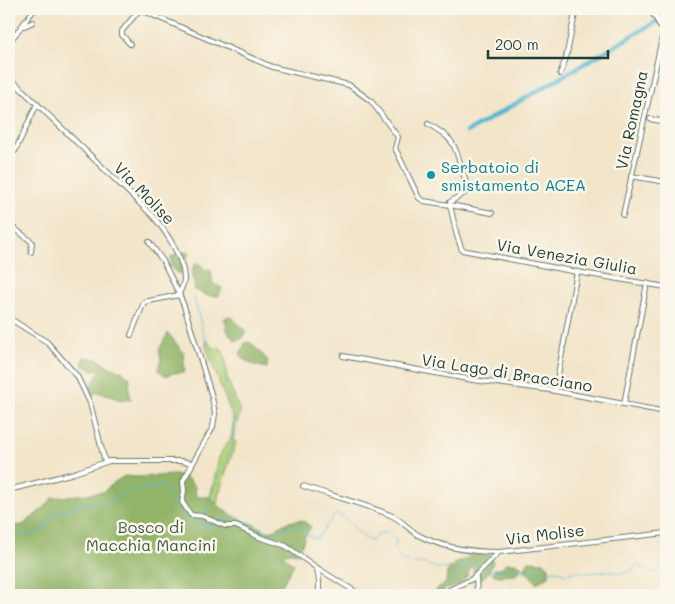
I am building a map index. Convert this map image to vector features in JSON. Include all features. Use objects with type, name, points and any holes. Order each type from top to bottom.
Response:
[{"type":"main road","points":[[652,9],[666,33]]},
{"type":"street","points":[[9,42],[36,9]]},
{"type":"street","points":[[130,44],[122,35],[122,30],[139,9],[272,68],[340,82],[352,87],[371,101],[398,137],[395,148],[419,198],[424,201],[450,204],[492,213]]},
{"type":"street","points":[[560,74],[566,58],[576,9]]},
{"type":"street","points":[[22,27],[33,22]]},
{"type":"street","name":"Via Romagna","points":[[623,215],[662,34],[666,33]]},
{"type":"street","name":"Via Molise","points":[[9,77],[162,227],[170,240],[185,280],[179,295],[215,409],[213,427],[191,463],[183,481],[183,506],[191,515],[202,516],[224,526],[236,526],[286,546],[317,568]]},
{"type":"street","points":[[15,151],[37,104]]},
{"type":"street","points":[[650,119],[666,122]]},
{"type":"street","points":[[428,124],[450,139],[459,156],[467,190],[450,204]]},
{"type":"street","points":[[632,176],[666,182]]},
{"type":"street","name":"Via Venezia Giulia","points":[[450,204],[461,249],[666,287]]},
{"type":"street","points":[[9,224],[32,242],[31,252]]},
{"type":"street","points":[[131,335],[143,303],[148,300],[179,295],[163,261],[149,242]]},
{"type":"street","points":[[555,391],[577,272]]},
{"type":"street","points":[[624,404],[647,283]]},
{"type":"street","points":[[9,318],[47,342],[78,376],[90,403],[105,462]]},
{"type":"street","name":"Via Lago di Bracciano","points":[[344,356],[473,380],[555,391],[665,412]]},
{"type":"street","points":[[665,412],[666,397]]},
{"type":"street","points":[[9,490],[74,473],[105,462],[181,461],[191,463]]},
{"type":"street","points":[[303,486],[344,498],[390,515],[417,534],[451,547],[480,552],[499,552]]},
{"type":"street","name":"Via Molise","points":[[443,595],[449,590],[467,582],[499,552],[666,533]]},
{"type":"street","points":[[317,568],[319,595]]},
{"type":"street","points":[[317,568],[361,595]]},
{"type":"street","points":[[476,575],[477,595]]},
{"type":"green space","points":[[183,252],[189,253],[185,262],[185,268],[180,274],[171,268],[171,257]]},
{"type":"green space","points":[[195,264],[200,264],[205,269],[211,271],[213,284],[222,288],[219,296],[208,296],[194,290],[195,285],[192,274]]},
{"type":"green space","points":[[226,317],[232,317],[246,331],[242,339],[235,341],[226,329],[227,325],[224,320]]},
{"type":"green space","points":[[168,333],[183,352],[185,372],[166,376],[158,370],[161,359],[159,350]]},
{"type":"green space","points":[[206,339],[213,348],[221,348],[225,357],[227,378],[240,411],[233,440],[236,442],[218,496],[217,506],[210,497],[220,454],[231,438],[233,422],[206,347]]},
{"type":"green space","points":[[250,342],[268,360],[267,368],[252,364],[240,355],[245,343]]},
{"type":"green space","points":[[84,357],[98,359],[111,368],[122,371],[130,378],[129,390],[131,400],[121,400],[98,392],[90,396],[88,390],[101,370],[92,370],[82,365]]},
{"type":"green space","name":"Bosco di Macchia Mancini","points":[[175,475],[188,479],[195,487],[196,497],[210,497],[230,514],[269,532],[288,522],[302,520],[311,527],[305,536],[299,553],[288,552],[283,556],[294,564],[281,587],[274,595],[9,595],[9,526],[23,525],[46,506],[52,498],[103,492],[125,476]]},
{"type":"green space","points":[[490,554],[493,562],[489,572],[479,581],[472,577],[474,569],[471,567],[467,576],[458,585],[444,589],[441,595],[433,595],[438,588],[446,583],[447,572],[453,565],[473,555]]},
{"type":"green space","points":[[529,561],[544,562],[549,567],[549,576],[537,583],[524,569]]},
{"type":"green space","points":[[506,563],[515,563],[522,567],[516,575],[499,576],[493,574],[494,569],[500,569]]},
{"type":"waterway","points":[[467,132],[666,16]]},
{"type":"waterway","points":[[194,297],[204,337],[217,361],[222,366],[227,390],[235,413],[232,445],[211,495],[204,527]]},
{"type":"waterway","points":[[9,538],[39,532],[44,529],[57,510],[69,509],[80,502],[105,505],[128,490],[162,486],[166,488],[172,503],[179,511],[198,527],[203,528],[216,524]]},
{"type":"waterway","points":[[219,522],[233,516],[252,523],[269,534],[292,526],[301,526],[310,536],[317,538],[333,517],[338,514],[347,520],[366,539],[371,541],[380,533],[392,536],[397,543],[395,543],[397,555],[404,561],[426,564],[439,569],[465,567]]},
{"type":"waterway","points":[[436,595],[449,585],[467,566],[479,563],[491,572],[509,569],[545,572],[557,570],[565,574],[577,571],[586,573],[607,571],[622,574],[638,565],[656,573],[666,561]]},
{"type":"place","name":"Serbatoio di smistamento ACEA","points":[[431,175]]}]
